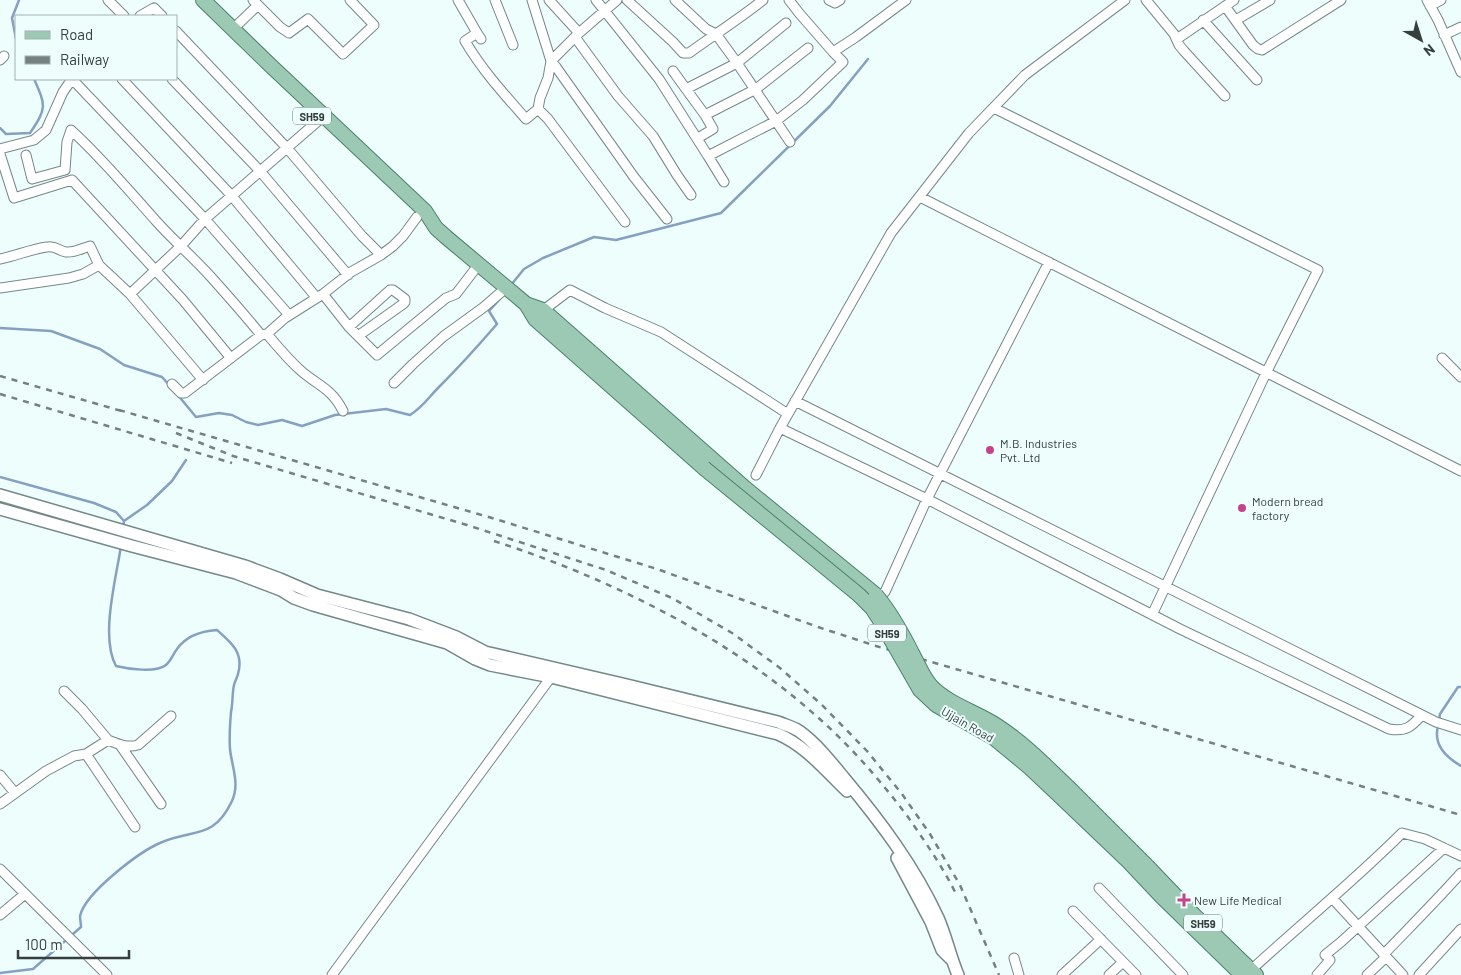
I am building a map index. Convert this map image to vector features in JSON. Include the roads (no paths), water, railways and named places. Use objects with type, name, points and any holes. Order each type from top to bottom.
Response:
[{"type":"main road","name":"SH59","points":[[192,0],[417,217],[436,228],[876,595],[897,625],[930,684],[938,692],[1012,736],[1067,795]]},
{"type":"main road","name":"SH59","points":[[203,0],[425,211],[436,228]]},
{"type":"main road","name":"Ujjain Road","points":[[544,319],[704,468],[859,595],[872,608],[920,690],[936,705],[994,738],[1067,795],[1151,870],[1165,892]]},
{"type":"main road","name":"Ujjain Road","points":[[1067,795],[1129,862],[1165,892],[1250,973]]},
{"type":"street","points":[[108,0],[123,15]]},
{"type":"street","points":[[233,29],[255,2],[280,27],[289,33],[308,19],[343,54],[374,25],[350,0]]},
{"type":"street","points":[[458,0],[479,36],[465,41],[495,85],[526,119],[538,108],[548,78],[550,61],[532,0]]},
{"type":"street","points":[[494,0],[513,45]]},
{"type":"street","points":[[549,0],[577,35],[618,96],[653,136],[691,195]]},
{"type":"street","points":[[596,0],[659,79],[724,182]]},
{"type":"street","points":[[550,61],[617,0]]},
{"type":"street","points":[[627,0],[683,53],[689,53],[741,18],[763,0]]},
{"type":"street","points":[[675,0],[706,29],[716,34],[790,142]]},
{"type":"street","points":[[708,156],[776,121],[846,65],[789,0]]},
{"type":"street","points":[[829,0],[834,3],[840,0]]},
{"type":"street","points":[[833,52],[856,37],[895,3],[906,0]]},
{"type":"street","points":[[756,475],[795,401],[891,233],[969,133],[1025,76],[1125,0]]},
{"type":"street","points":[[1146,0],[1160,16],[1184,51],[1225,96]]},
{"type":"street","points":[[1177,39],[1234,0]]},
{"type":"street","points":[[1236,20],[1270,0]]},
{"type":"street","points":[[1225,6],[1254,45],[1262,50],[1340,0]]},
{"type":"street","points":[[1441,0],[1429,3],[1461,72]]},
{"type":"street","points":[[142,15],[154,8],[161,15]]},
{"type":"street","points":[[1203,20],[1257,80]]},
{"type":"street","points":[[686,89],[737,63],[786,23]]},
{"type":"street","points":[[1444,35],[1461,27]]},
{"type":"street","points":[[178,33],[287,148],[362,236],[381,255]]},
{"type":"street","points":[[706,115],[756,90],[808,48]]},
{"type":"street","points":[[550,61],[634,177],[668,219]]},
{"type":"street","points":[[673,71],[706,115],[713,130],[698,138]]},
{"type":"street","points":[[0,149],[34,140],[46,130],[63,92],[71,80]]},
{"type":"street","points":[[73,80],[205,219],[289,315]]},
{"type":"street","points":[[123,80],[231,196],[319,295],[377,355],[446,298],[456,294],[478,264]]},
{"type":"street","points":[[173,80],[260,171],[348,274]]},
{"type":"street","points":[[538,108],[625,222]]},
{"type":"street","points":[[994,108],[1318,270],[1266,373],[1152,614]]},
{"type":"street","points":[[130,294],[181,246],[205,219],[318,121]]},
{"type":"street","points":[[26,155],[32,179],[65,170],[67,142],[71,130],[264,335],[299,370],[332,394],[339,402],[343,411]]},
{"type":"street","points":[[0,154],[14,198],[72,180],[183,300],[230,358]]},
{"type":"street","points":[[920,197],[1461,471]]},
{"type":"street","points":[[172,384],[181,393],[185,393],[289,315],[348,274],[393,246],[417,217]]},
{"type":"street","points":[[0,259],[49,246],[64,252],[72,252],[90,246],[99,265],[130,294],[203,380]]},
{"type":"street","points":[[885,592],[927,499],[1049,262]]},
{"type":"street","points":[[0,288],[69,278],[83,274],[99,265]]},
{"type":"street","points":[[394,383],[444,336],[484,307],[507,287]]},
{"type":"street","points":[[349,327],[390,290],[393,290],[404,299],[403,304],[358,336]]},
{"type":"street","points":[[544,319],[570,290],[605,308],[661,332],[788,414]]},
{"type":"street","points":[[1442,358],[1461,377]]},
{"type":"street","points":[[795,401],[1436,722],[1457,729]]},
{"type":"street","points":[[780,428],[927,499],[1152,614],[1389,729],[1400,731],[1412,726],[1422,715]]},
{"type":"street","points":[[0,495],[246,566],[317,595],[410,619],[456,636],[486,652],[554,673],[760,729],[791,740],[850,794],[891,850],[931,922],[942,950],[952,960],[958,975]]},
{"type":"street","points":[[0,509],[71,530],[236,573],[281,590],[294,598],[313,605],[447,643],[490,665],[554,673]]},
{"type":"street","points":[[332,975],[554,673]]},
{"type":"street","points":[[64,691],[108,740],[120,745],[133,746],[142,743],[171,716]]},
{"type":"street","points":[[0,804],[46,770],[74,756],[86,754],[108,740]]},
{"type":"street","points":[[120,745],[161,804]]},
{"type":"street","points":[[86,754],[135,827]]},
{"type":"street","points":[[0,775],[15,793]]},
{"type":"street","points":[[1250,973],[1371,864],[1402,833],[1425,839],[1461,856]]},
{"type":"street","points":[[1317,975],[1328,957],[1358,926],[1444,848]]},
{"type":"street","points":[[0,869],[107,975]]},
{"type":"street","points":[[1367,975],[1384,959],[1384,954],[1461,873]]},
{"type":"street","points":[[1099,888],[1183,975]]},
{"type":"street","points":[[0,915],[25,894]]},
{"type":"street","points":[[1332,898],[1404,975]]},
{"type":"street","points":[[1073,911],[1136,975]]},
{"type":"street","points":[[1418,975],[1461,929]]},
{"type":"street","points":[[1062,975],[1101,939]]},
{"type":"street","points":[[1014,958],[1019,975]]},
{"type":"street","points":[[1109,975],[1123,962]]},
{"type":"waterway","points":[[15,34],[12,18],[19,0]]},
{"type":"waterway","points":[[511,285],[524,269],[543,258],[594,237],[616,240],[721,213],[830,106],[868,59]]},
{"type":"waterway","points":[[0,128],[6,134],[30,133],[43,107],[41,95],[34,80]]},
{"type":"waterway","points":[[177,394],[196,417],[219,413],[232,415],[246,422],[258,425],[282,420],[302,426],[335,415],[386,409],[410,415],[422,405],[497,324],[489,311],[500,299]]},
{"type":"waterway","points":[[0,328],[51,331],[100,349],[124,365],[162,377],[170,386]]},
{"type":"waterway","points":[[124,521],[147,505],[172,481],[186,460]]},
{"type":"waterway","points":[[0,477],[94,503],[116,512],[124,521],[123,528]]},
{"type":"waterway","points":[[0,973],[33,969],[81,927],[80,916],[84,907],[114,874],[139,855],[160,843],[210,828],[225,814],[234,794],[235,782],[230,735],[233,688],[239,667],[238,654],[232,644],[217,630],[200,633],[185,641],[166,665],[156,669],[142,670],[116,666],[111,654],[109,624],[121,546]]},
{"type":"waterway","points":[[1439,720],[1440,714],[1458,687],[1461,687]]},
{"type":"waterway","points":[[1438,726],[1437,739],[1439,745],[1450,759],[1461,766]]},
{"type":"railway","points":[[0,376],[125,412]]},
{"type":"railway","points":[[0,394],[232,463]]},
{"type":"railway","points":[[119,410],[492,518],[657,569],[876,646],[1461,815]]},
{"type":"railway","points":[[176,433],[233,456],[467,525],[606,570],[672,598],[732,633],[780,668],[822,705],[867,751],[902,794],[930,834],[960,885],[999,975]]},
{"type":"railway","points":[[494,541],[579,572],[663,611],[703,634],[779,685],[827,726],[875,776],[908,817],[940,864],[956,894]]},
{"type":"place","name":"M.B. Industries Pvt. Ltd","points":[[990,450]]},
{"type":"place","name":"Modern bread factory","points":[[1242,508]]},
{"type":"place","name":"New Life Medical","points":[[1184,900]]}]
